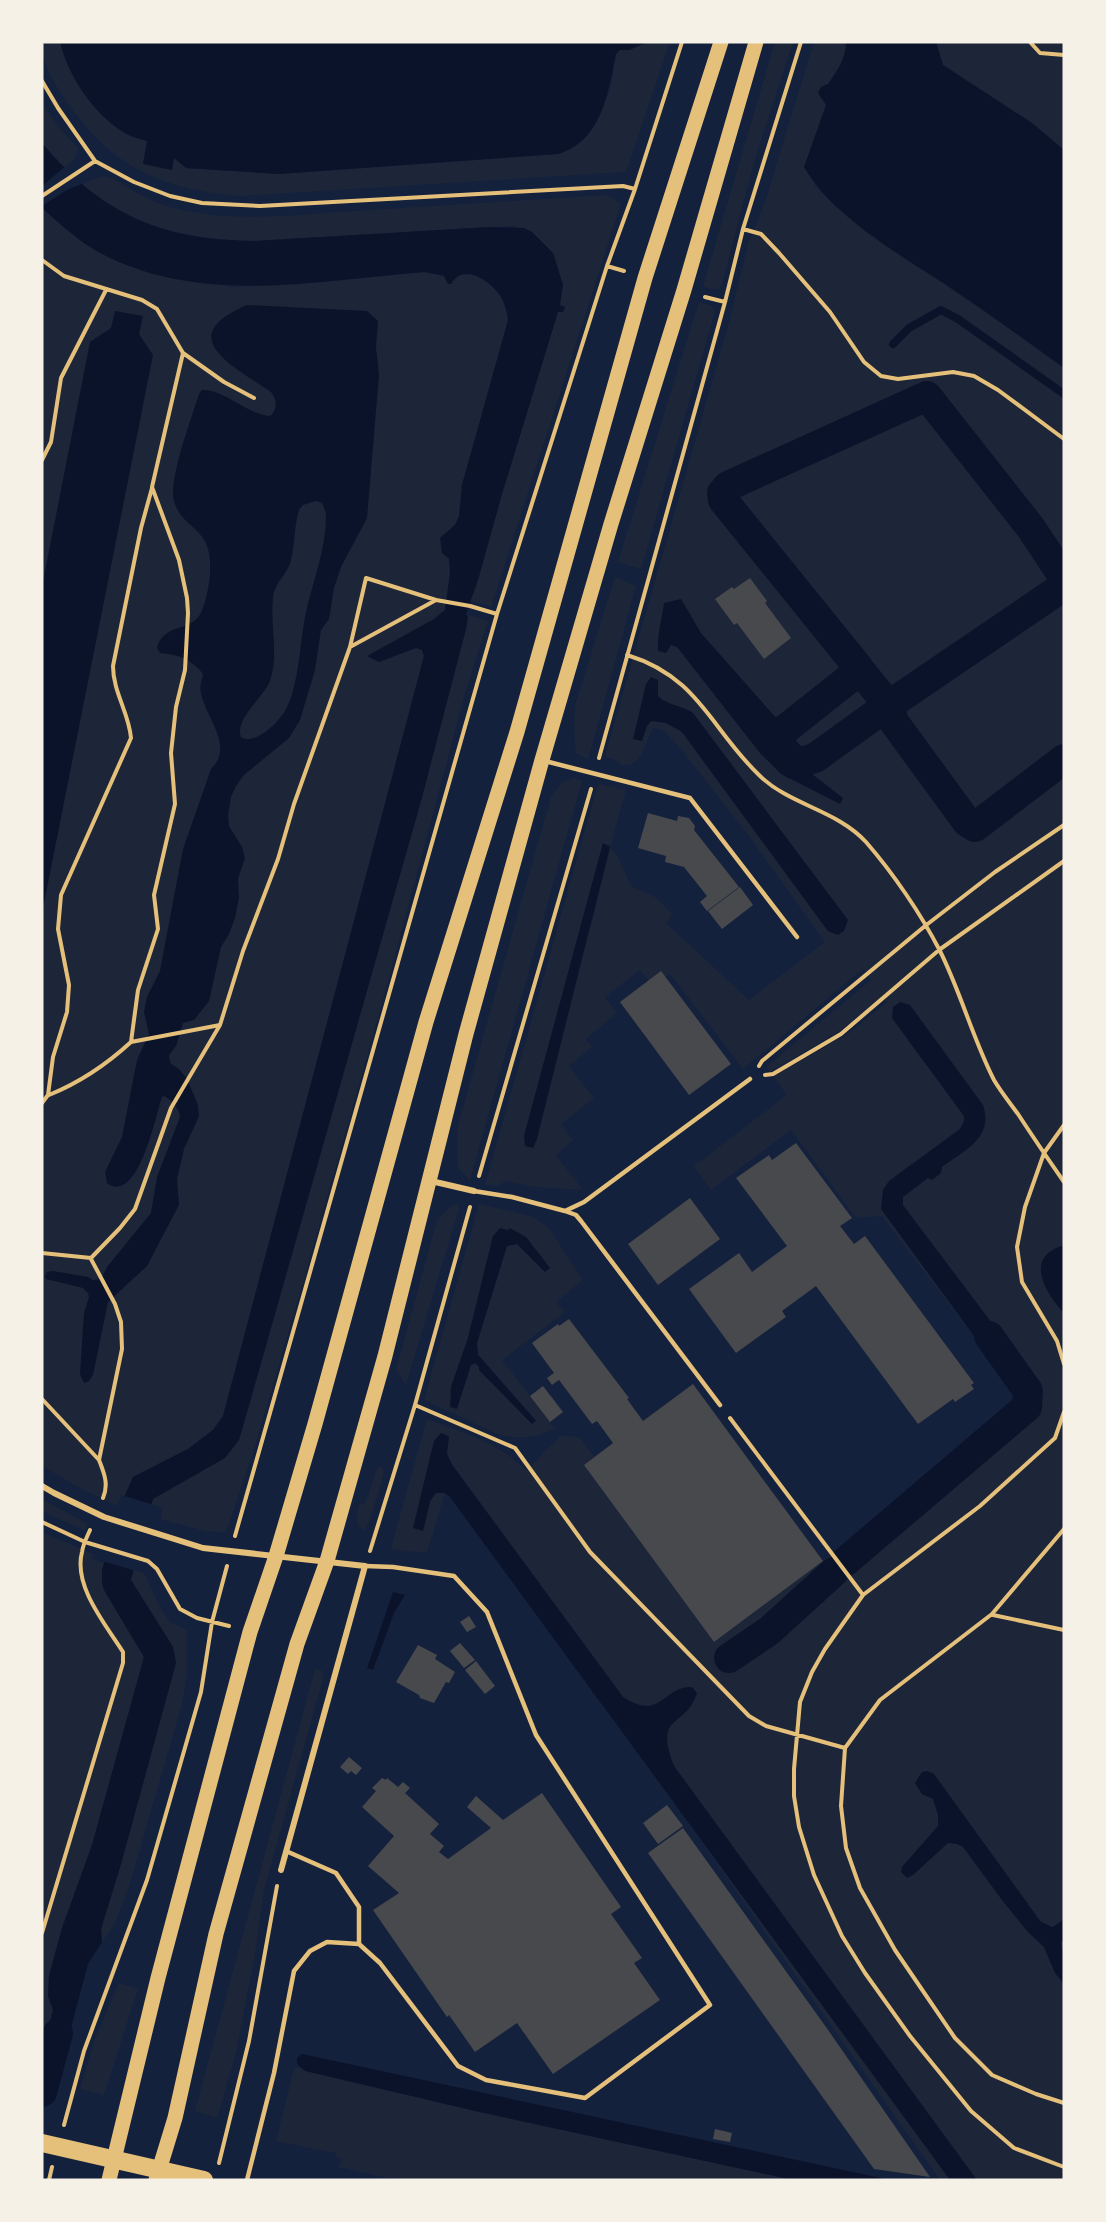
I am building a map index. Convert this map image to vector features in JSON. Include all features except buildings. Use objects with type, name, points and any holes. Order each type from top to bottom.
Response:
[{"type":"highway","points":[[42,2143],[210,2175]]},
{"type":"main road","points":[[109,2180],[194,1837],[250,1632],[276,1556],[321,1401],[426,1022],[517,732],[645,278],[721,42]]},
{"type":"main road","points":[[156,2180],[175,2118],[216,1934],[297,1644],[327,1561],[385,1356],[466,1035],[542,760],[611,524],[684,290],[756,42]]},
{"type":"street","points":[[429,1181],[474,1191]]},
{"type":"street","points":[[42,1486],[100,1515],[203,1548],[366,1566],[281,1870]]},
{"type":"lane","points":[[542,760],[690,798],[797,937]]},
{"type":"lane","points":[[565,1211],[599,1191],[750,1079]]},
{"type":"lane","points":[[474,1191],[512,1197],[576,1215],[720,1405]]},
{"type":"lane","points":[[247,2180],[274,2073],[294,1971],[310,1951],[327,1941],[359,1944],[380,1963],[458,2066],[486,2080],[585,2098],[710,2005],[536,1735],[487,1612],[454,1576],[393,1567],[366,1566]]},
{"type":"lane","points":[[286,1851],[336,1873],[359,1907],[359,1944]]},
{"type":"path","points":[[64,2126],[84,2051],[147,1880],[201,1692],[212,1622],[230,1551],[497,614],[607,266],[635,189],[682,42]]},
{"type":"path","points":[[366,1566],[415,1405],[474,1191],[595,773],[743,229],[801,42]]},
{"type":"path","points":[[1030,42],[1040,53],[1064,55]]},
{"type":"path","points":[[42,81],[57,108],[95,161],[134,182],[170,196],[202,203],[260,206],[623,186],[635,189]]},
{"type":"path","points":[[42,196],[95,161]]},
{"type":"path","points":[[743,229],[761,234],[779,253],[830,312],[864,362],[881,376],[898,379],[953,372],[974,376],[998,390],[1064,439]]},
{"type":"path","points":[[42,260],[64,276],[142,300],[157,309],[183,353],[224,382],[254,398]]},
{"type":"path","points":[[42,460],[51,442],[61,378],[106,290]]},
{"type":"path","points":[[42,1103],[48,1095],[53,1057],[67,1012],[69,985],[58,929],[61,895],[131,738],[116,689],[113,666],[141,528],[183,353]]},
{"type":"path","points":[[131,1042],[138,990],[158,929],[154,895],[175,804],[171,753],[176,707],[185,670],[188,613],[179,560],[152,487]]},
{"type":"path","points":[[91,1258],[135,1209],[171,1108],[225,1014],[243,951],[278,860],[294,804],[350,647],[366,578],[436,600],[497,614]]},
{"type":"path","points":[[350,647],[436,600]]},
{"type":"path","points":[[627,655],[666,672],[695,696],[747,763],[761,777],[784,795],[835,818],[855,831],[891,872],[939,951],[995,1081],[1064,1182]]},
{"type":"path","points":[[750,1079],[762,1061],[925,926],[995,872],[1064,825]]},
{"type":"path","points":[[750,1079],[773,1074],[841,1034],[939,951],[1064,861]]},
{"type":"path","points":[[48,1095],[72,1086],[114,1058],[137,1039],[220,1025]]},
{"type":"path","points":[[1064,1125],[1044,1153],[1025,1207],[1017,1247],[1022,1282],[1058,1341],[1064,1364]]},
{"type":"path","points":[[42,1253],[91,1258]]},
{"type":"path","points":[[91,1258],[115,1304],[121,1322],[122,1349],[99,1460]]},
{"type":"path","points":[[42,1399],[99,1460],[107,1490],[100,1515]]},
{"type":"path","points":[[415,1405],[515,1448],[590,1552],[749,1716],[766,1726],[845,1748]]},
{"type":"path","points":[[720,1405],[863,1595]]},
{"type":"path","points":[[1064,1412],[1055,1438],[1047,1446],[980,1506],[863,1595],[825,1649],[812,1672],[800,1702],[796,1735],[794,1797],[799,1827],[819,1885],[842,1936],[865,1973],[921,2051],[971,2111],[1014,2148],[1064,2167]]},
{"type":"path","points":[[42,1522],[85,1542],[148,1561],[156,1569],[180,1609],[197,1618]]},
{"type":"path","points":[[1064,1528],[992,1614],[880,1700],[845,1748],[841,1806],[846,1848],[860,1888],[894,1950],[955,2038],[992,2075],[1064,2103]]},
{"type":"path","points":[[42,1934],[123,1664],[123,1652],[85,1590],[81,1560],[85,1542]]},
{"type":"path","points":[[992,1614],[1064,1630]]},
{"type":"path","points":[[210,2175],[249,2041],[281,1870]]},
{"type":"path","points":[[49,2180],[55,2158]]},
{"type":"shaded area","points":[[42,42],[60,42],[71,70],[126,134],[147,141],[143,164],[174,158],[186,168],[279,174],[558,154],[574,146],[581,139],[598,114],[609,92],[619,50],[629,50],[648,42],[670,42],[626,172],[241,196],[188,188],[165,181],[123,160],[86,127],[64,98],[47,67]]},
{"type":"shaded area","points":[[60,42],[648,42],[629,50],[620,50],[616,54],[606,99],[594,127],[573,148],[558,154],[279,174],[186,168],[174,158],[172,170],[143,164],[147,141],[125,133],[93,105],[69,68]]},
{"type":"shaded area","points":[[775,42],[793,42],[754,162],[722,284],[719,289],[710,289],[703,286]]},
{"type":"shaded area","points":[[814,42],[846,42],[843,61],[828,85],[827,105],[812,144],[815,186],[835,206],[888,246],[1064,349],[1064,2180],[940,2180],[612,1719],[632,1703],[623,1697],[453,1466],[447,1454],[434,1441],[414,1528],[425,1527],[430,1501],[436,1493],[445,1493],[427,1553],[391,1548],[427,1419],[493,1446],[527,1471],[562,1435],[580,1438],[594,1457],[584,1465],[714,1642],[908,1495],[1018,1399],[990,1358],[882,1216],[856,1218],[791,1130],[711,1190],[694,1166],[787,1095],[773,1076],[848,1034],[887,1002],[882,996],[841,1030],[770,1072],[766,1067],[871,980],[863,969],[743,1069],[670,974],[653,986],[640,970],[605,997],[617,1013],[586,1039],[592,1047],[569,1066],[594,1098],[561,1124],[573,1140],[556,1155],[583,1190],[536,1187],[506,1181],[498,1186],[485,1185],[598,784],[626,790],[610,847],[618,857],[631,886],[655,897],[672,913],[667,924],[749,1000],[825,942],[749,836],[681,749],[663,730],[653,728],[642,753],[634,763],[621,765],[605,756],[730,319],[748,244],[765,202]],"holes":[[[658,696],[693,713],[847,920],[844,931],[828,931],[682,732],[660,721],[651,721],[647,726]],[[603,844],[609,844],[594,914],[526,1146],[524,1136]],[[892,1018],[977,1121],[889,1181],[960,1129],[964,1116]]]},
{"type":"shaded area","points":[[846,42],[936,42],[943,65],[1032,123],[1064,150],[1064,368],[852,221],[817,186],[804,167],[826,105],[818,93],[821,87],[828,84],[838,69],[843,59]]},
{"type":"shaded area","points":[[936,42],[1064,42],[1064,150],[1032,123],[943,65]]},
{"type":"shaded area","points":[[42,103],[62,131],[78,148],[75,158],[64,169],[42,143]]},
{"type":"shaded area","points":[[42,143],[87,188],[111,205],[161,228],[189,235],[252,241],[488,227],[524,228],[532,232],[553,253],[563,285],[560,305],[565,307],[563,312],[558,312],[466,614],[468,617],[466,629],[421,801],[239,1440],[225,1458],[153,1499],[131,1580],[173,1647],[176,1663],[101,1929],[102,1942],[88,1964],[58,2076],[42,2072],[42,2052],[53,2010],[48,1996],[49,1976],[62,1928],[92,1845],[144,1657],[104,1590],[102,1570],[120,1507],[133,1477],[188,1449],[213,1430],[223,1416],[424,656],[422,650],[416,648],[379,662],[367,656],[434,619],[445,610],[450,573],[449,559],[442,553],[440,538],[455,525],[459,516],[462,485],[508,320],[504,302],[491,285],[469,274],[462,274],[451,284],[448,284],[444,276],[425,272],[264,286],[185,281],[146,272],[90,247],[42,208]]},
{"type":"shaded area","points":[[104,176],[169,207],[212,215],[253,217],[294,215],[607,195],[620,203],[491,607],[470,601],[558,311],[563,312],[565,307],[560,305],[563,285],[553,253],[540,240],[514,226],[252,241],[205,238],[161,228],[141,220],[120,210],[81,184]]},
{"type":"shaded area","points":[[42,208],[81,241],[99,252],[230,287],[303,284],[425,272],[444,276],[448,284],[451,284],[463,274],[470,274],[484,280],[497,291],[504,302],[509,320],[462,485],[459,516],[455,525],[440,538],[449,559],[450,573],[445,610],[379,662],[416,648],[422,650],[424,656],[223,1416],[213,1430],[188,1449],[133,1477],[120,1507],[42,1466]]},
{"type":"shaded area","points":[[699,302],[712,306],[715,311],[641,569],[618,562]]},
{"type":"shaded area","points":[[247,305],[367,311],[378,321],[376,347],[379,375],[367,518],[341,567],[334,588],[329,619],[321,630],[315,670],[300,720],[289,738],[244,775],[231,797],[229,826],[242,847],[245,858],[238,879],[239,897],[235,918],[221,947],[209,1001],[194,1020],[183,1023],[176,1046],[169,1055],[170,1063],[187,1079],[198,1105],[199,1116],[184,1149],[177,1179],[179,1205],[147,1266],[108,1302],[93,1375],[89,1381],[84,1383],[80,1374],[84,1313],[88,1293],[83,1288],[46,1279],[45,1276],[47,1272],[53,1271],[88,1277],[93,1280],[101,1279],[107,1267],[151,1213],[157,1177],[180,1117],[177,1108],[169,1099],[162,1097],[144,1155],[128,1182],[118,1187],[107,1183],[105,1172],[122,1137],[137,1060],[149,1034],[144,1012],[147,997],[160,971],[183,849],[211,769],[218,760],[220,751],[216,731],[201,693],[203,674],[189,661],[160,653],[157,648],[160,640],[170,631],[195,621],[199,616],[205,601],[210,576],[210,557],[207,545],[178,511],[174,501],[174,479],[186,432],[202,390],[219,393],[261,414],[270,416],[275,407],[271,392],[241,372],[217,351],[212,340],[214,328],[225,317]],"holes":[[[316,501],[322,503],[326,516],[324,541],[306,612],[290,701],[282,716],[271,727],[259,736],[246,739],[241,737],[242,723],[267,687],[273,671],[273,598],[291,560],[299,510],[303,505]]]},
{"type":"shaded area","points":[[115,311],[143,316],[139,334],[153,355],[42,913],[42,587],[90,342],[111,328]]},
{"type":"shaded area","points":[[615,577],[636,586],[588,760],[576,753],[575,706]]},
{"type":"shaded area","points":[[681,599],[701,633],[814,761],[809,769],[812,774],[843,798],[840,804],[781,774],[760,753],[677,647],[671,645],[666,653],[658,651],[664,603]]},
{"type":"shaded area","points":[[466,614],[488,621],[466,690],[388,982],[304,1279],[257,1440],[226,1532],[205,1531],[160,1519],[163,1508],[151,1504],[153,1499],[239,1440],[421,801],[466,629],[468,617]]},
{"type":"shaded area","points":[[651,677],[658,680],[658,696],[661,699],[693,713],[848,920],[844,931],[838,935],[828,931],[682,732],[666,723],[651,721],[642,741],[633,739],[646,684]]},
{"type":"shaded area","points":[[575,778],[582,781],[470,1180],[458,1168],[457,1129],[551,797],[562,782]]},
{"type":"shaded area","points":[[603,843],[610,847],[533,1148],[525,1146],[524,1136]]},
{"type":"shaded area","points":[[900,1002],[910,1005],[983,1105],[985,1116],[981,1135],[975,1142],[942,1167],[941,1173],[932,1180],[928,1178],[903,1197],[903,1205],[1037,1383],[990,1358],[881,1209],[883,1190],[889,1181],[960,1129],[964,1121],[964,1116],[892,1018],[893,1007]]},
{"type":"shaded area","points":[[457,1203],[459,1209],[406,1385],[396,1370],[437,1220]]},
{"type":"shaded area","points":[[479,1204],[534,1217],[548,1227],[583,1280],[556,1302],[565,1312],[502,1360],[555,1428],[534,1436],[504,1436],[424,1400]],"holes":[[[508,1230],[550,1268],[545,1272],[517,1244],[507,1246],[477,1343],[478,1354],[536,1420],[532,1424],[473,1363],[451,1387],[468,1338],[493,1236]]]},
{"type":"shaded area","points":[[500,1228],[508,1230],[510,1228],[526,1237],[550,1268],[545,1272],[517,1244],[507,1246],[477,1343],[478,1355],[536,1421],[532,1424],[479,1370],[476,1363],[471,1365],[457,1409],[450,1407],[451,1387],[468,1338],[493,1236]]},
{"type":"shaded area","points":[[1064,1245],[1064,1311],[1062,1311],[1044,1284],[1041,1265],[1052,1250]]},
{"type":"shaded area","points":[[441,1433],[449,1436],[447,1454],[453,1466],[623,1697],[646,1706],[654,1705],[682,1688],[692,1687],[697,1693],[686,1712],[669,1729],[667,1737],[674,1766],[977,2180],[950,2180],[450,1497],[445,1493],[436,1493],[430,1501],[423,1531],[413,1528],[434,1441]]},
{"type":"shaded area","points":[[378,1466],[382,1467],[384,1473],[370,1520],[364,1531],[358,1525],[357,1513],[360,1503],[365,1504]]},
{"type":"shaded area","points":[[42,1499],[88,1524],[85,1531],[42,1511]]},
{"type":"shaded area","points":[[42,1532],[93,1554],[92,1559],[104,1563],[102,1582],[104,1590],[144,1657],[92,1845],[62,1928],[49,1976],[48,1996],[53,2010],[42,2052]]},
{"type":"shaded area","points":[[133,1570],[144,1573],[161,1609],[170,1622],[187,1630],[187,1670],[183,1701],[129,1887],[114,1925],[102,1942],[101,1929],[176,1663],[173,1647],[131,1580]]},
{"type":"shaded area","points":[[393,1592],[405,1595],[394,1613],[373,1670],[367,1668]]},
{"type":"shaded area","points":[[315,1669],[321,1670],[324,1675],[264,1890],[255,1954],[236,2053],[217,2118],[195,2111]]},
{"type":"shaded area","points":[[927,1771],[934,1774],[1041,1922],[1053,1927],[1064,1919],[1064,1939],[1061,1943],[1064,1984],[1055,1973],[1044,1947],[1028,1932],[1002,1900],[963,1847],[948,1843],[913,1875],[907,1878],[901,1872],[902,1867],[938,1826],[938,1815],[933,1799],[922,1794],[915,1783],[922,1772]]},
{"type":"shaded area","points":[[119,1983],[138,1989],[104,2095],[80,2089],[95,2038]]},
{"type":"shaded area","points":[[302,2054],[890,2180],[793,2180],[475,2111],[305,2071],[297,2064],[297,2058]]},
{"type":"shaded area","points":[[294,2068],[475,2111],[793,2180],[398,2180],[338,2167],[342,2159],[336,2157],[336,2153],[276,2141]]},
{"type":"pier","points":[[66,166],[84,183],[67,190],[42,206],[42,186]]},
{"type":"pier","points":[[121,1495],[154,1505],[136,1571],[102,1561]]},
{"type":"pier","points":[[42,2097],[50,2098],[52,2101],[45,2131],[42,2133]]},
{"type":"waterway","points":[[893,344],[909,328],[941,310],[958,319],[1064,394]]},
{"type":"waterway","points":[[858,667],[723,500],[722,493],[728,486],[927,396],[1031,528],[1064,578]]},
{"type":"waterway","points":[[781,748],[794,764],[815,758],[1064,586]]},
{"type":"waterway","points":[[773,739],[860,670],[889,706],[894,722],[967,822],[975,827],[1064,759]]},
{"type":"waterway","points":[[846,1561],[1027,1407],[1028,1391],[989,1336]]},
{"type":"waterway","points":[[729,1658],[769,1631],[834,1572]]},
{"type":"waterway","points":[[42,2092],[58,2033]]}]
